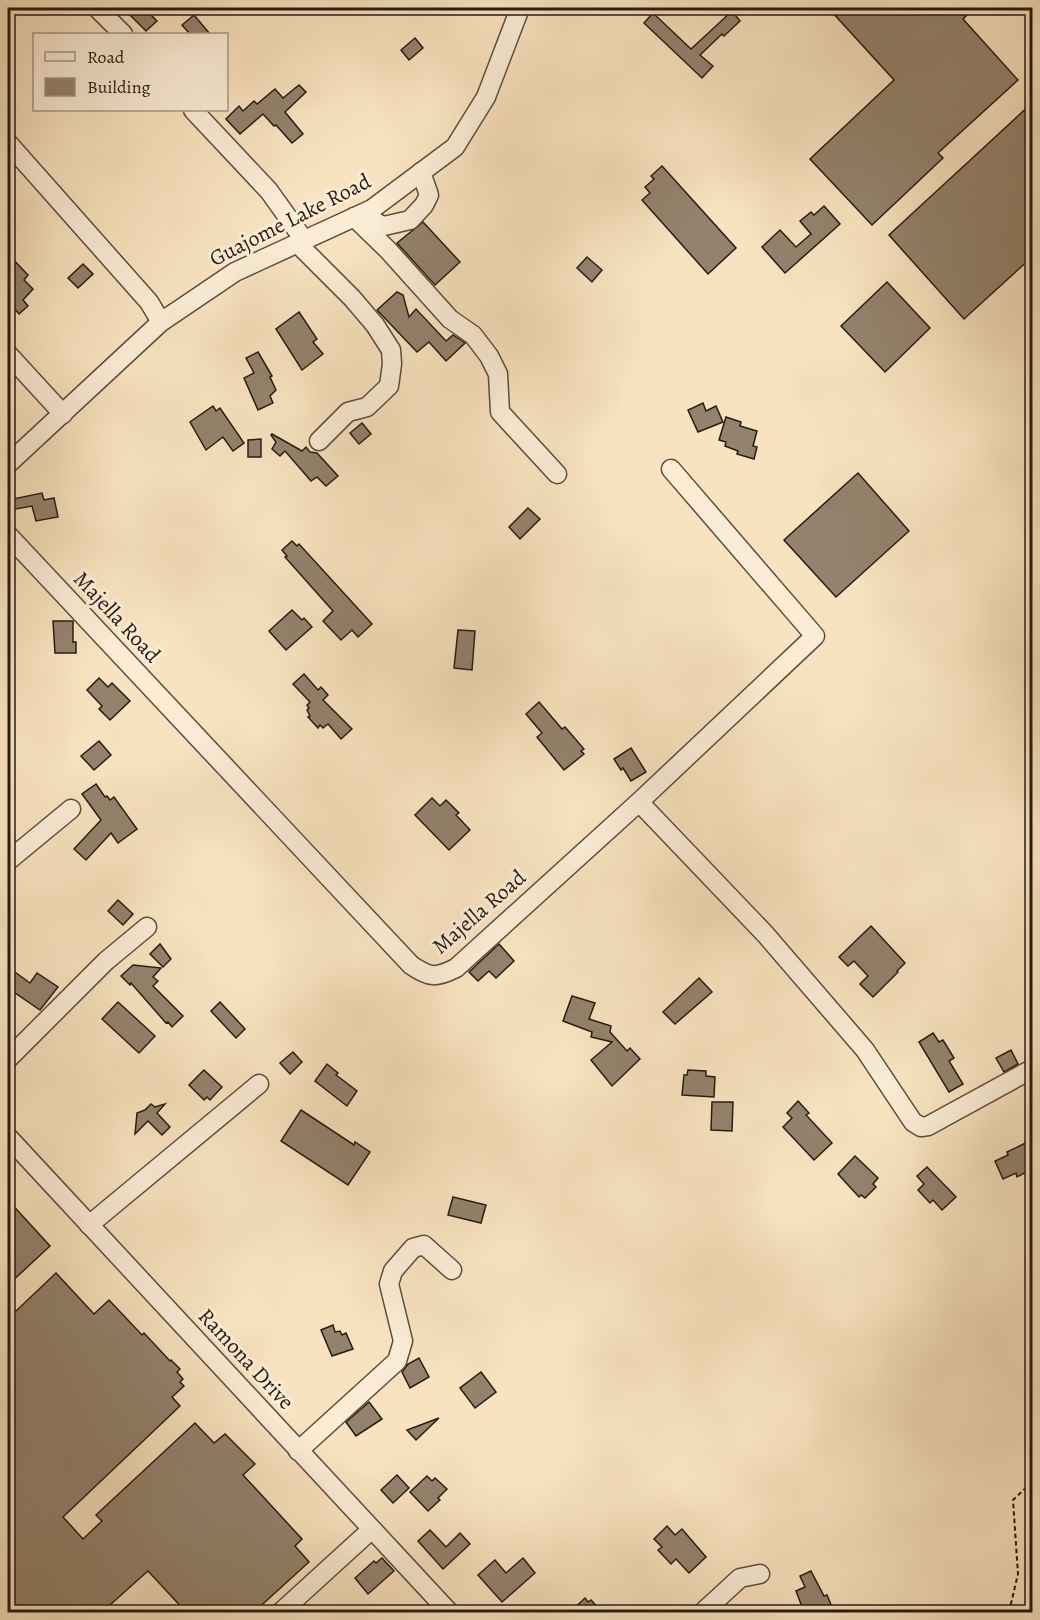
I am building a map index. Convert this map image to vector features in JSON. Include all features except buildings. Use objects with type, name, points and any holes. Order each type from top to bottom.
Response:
[{"type":"street","points":[[97,8],[122,33]]},
{"type":"street","name":"Guajome Lake Road","points":[[8,464],[161,321],[235,272],[372,209],[455,147],[486,97],[520,8]]},
{"type":"street","points":[[194,111],[269,191],[300,242],[375,325],[391,350],[389,386],[367,407],[348,412],[319,441]]},
{"type":"street","points":[[8,143],[149,302],[161,321]]},
{"type":"street","points":[[359,215],[384,226],[410,220],[424,206],[429,195],[421,172]]},
{"type":"street","points":[[359,215],[450,319],[473,335],[489,356],[498,374],[500,412],[557,474]]},
{"type":"street","points":[[8,354],[63,414]]},
{"type":"street","name":"Majella Road","points":[[8,535],[411,965],[424,974],[440,976],[456,968],[639,802],[815,636],[671,469]]},
{"type":"street","points":[[639,802],[774,944],[865,1050],[913,1122],[921,1127],[928,1126],[1032,1069]]},
{"type":"street","points":[[8,861],[71,808]]},
{"type":"street","points":[[8,1059],[106,961],[147,927]]},
{"type":"street","points":[[89,1225],[259,1084]]},
{"type":"street","name":"Ramona Drive","points":[[8,1137],[449,1612]]},
{"type":"street","points":[[298,1450],[397,1361],[403,1341],[389,1284],[393,1271],[413,1248],[424,1245],[452,1270]]},
{"type":"street","points":[[281,1612],[372,1529]]},
{"type":"street","points":[[703,1612],[740,1578],[760,1574]]},
{"type":"path","points":[[1009,1612],[1018,1574],[1014,1500],[1032,1482]]}]
